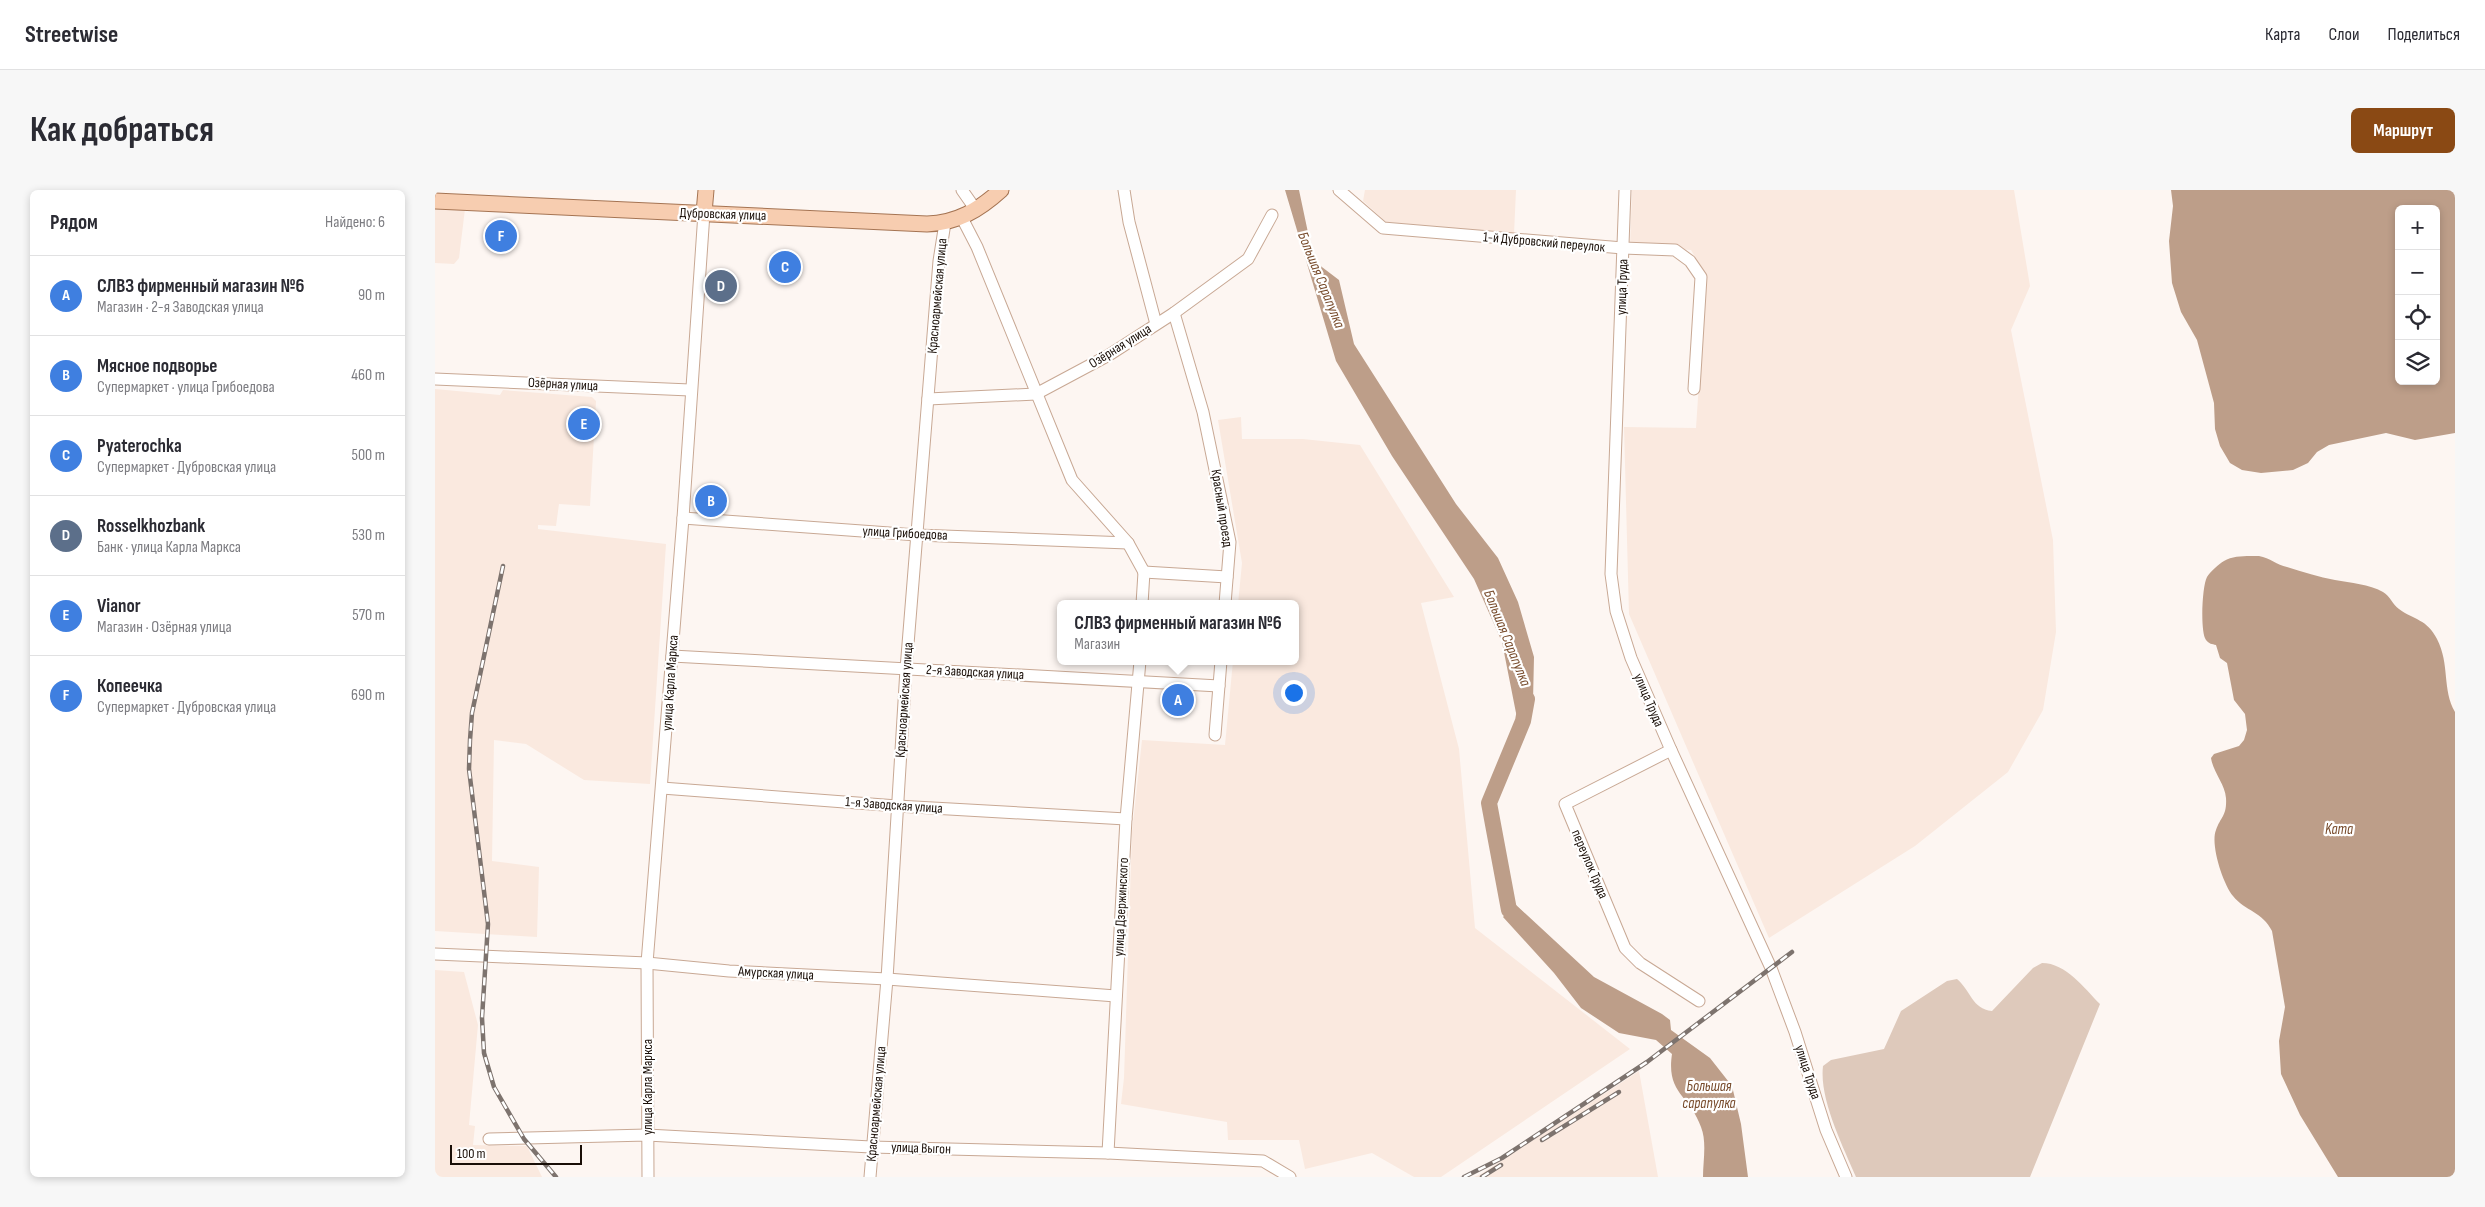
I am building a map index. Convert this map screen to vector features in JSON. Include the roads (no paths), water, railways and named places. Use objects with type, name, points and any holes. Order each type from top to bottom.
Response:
[{"type":"main road","name":"улица Карла Маркса","points":[[704,213],[706,190]]},
{"type":"main road","name":"Дубровская улица","points":[[435,201],[945,223],[962,218],[1001,190]]},
{"type":"street","points":[[962,190],[975,210]]},
{"type":"street","points":[[1124,190],[1129,222],[1156,324]]},
{"type":"street","name":"1-й Дубровский переулок","points":[[1339,190],[1383,228],[1623,248],[1675,250],[1690,261],[1701,277],[1695,388]]},
{"type":"street","name":"улица Труда","points":[[1625,190],[1611,574],[1616,611],[1631,658],[1771,968],[1795,1032],[1826,1130],[1846,1177]]},
{"type":"street","name":"улица Карла Маркса","points":[[648,1177],[647,963],[683,518],[690,390],[704,213]]},
{"type":"street","name":"Озёрная улица","points":[[928,399],[1036,394],[1109,355],[1174,313],[1248,259],[1272,215]]},
{"type":"street","points":[[962,218],[977,247],[1072,480],[1127,543],[1144,572],[1143,600]]},
{"type":"street","name":"Красноармейская улица","points":[[870,1177],[871,1147],[887,979],[906,669],[939,261],[945,223]]},
{"type":"street","name":"Красный проезд","points":[[1174,313],[1203,412],[1230,542],[1225,600]]},
{"type":"street","name":"Озёрная улица","points":[[435,379],[690,390]]},
{"type":"street","name":"улица Грибоедова","points":[[683,518],[917,535],[1127,543]]},
{"type":"street","points":[[1144,572],[1227,577]]},
{"type":"street","name":"2-я Заводская улица","points":[[672,656],[1219,686]]},
{"type":"street","name":"улица Дзержинского","points":[[1107,1153],[1126,819],[1140,665]]},
{"type":"street","points":[[1215,735],[1221,665]]},
{"type":"street","name":"переулок Труда","points":[[1671,750],[1565,804],[1625,948],[1640,963],[1699,1001]]},
{"type":"street","name":"1-я Заводская улица","points":[[662,788],[897,806],[1126,819]]},
{"type":"street","name":"Амурская улица","points":[[435,954],[647,963],[729,971],[887,979],[1116,996]]},
{"type":"street","name":"улица Выгон","points":[[489,1139],[647,1135],[871,1147],[1107,1153],[1263,1161],[1290,1177]]},
{"type":"water","points":[[1285,190],[1299,190],[1314,261],[1339,280],[1354,344],[1456,504],[1498,558],[1518,602],[1534,657],[1533,701],[1525,722],[1517,718],[1502,642],[1474,579],[1392,456],[1336,361]]},
{"type":"water","points":[[2171,190],[2455,190],[2455,433],[2415,440],[2386,433],[2329,445],[2317,452],[2308,463],[2293,470],[2261,473],[2242,470],[2230,463],[2220,446],[2215,429],[2214,403],[2197,340],[2181,312],[2172,283],[2169,241],[2173,206]]},
{"type":"water","name":"Kama","points":[[2241,556],[2259,556],[2305,573],[2378,589],[2388,596],[2399,609],[2429,627],[2441,648],[2449,695],[2455,712],[2455,1177],[2338,1177],[2300,1115],[2281,1074],[2279,1041],[2285,1007],[2272,931],[2264,920],[2233,896],[2225,883],[2216,854],[2216,830],[2225,812],[2226,798],[2224,788],[2211,758],[2214,754],[2239,746],[2244,740],[2247,730],[2245,714],[2234,700],[2227,663],[2220,658],[2216,645],[2206,640],[2202,619],[2205,582],[2210,573],[2228,559]]},
{"type":"water","name":"Большая сарапулка","points":[[1515,904],[1594,977],[1662,1014],[1670,1020],[1671,1030],[1710,1058],[1732,1086],[1741,1124],[1748,1177],[1703,1177],[1703,1133],[1696,1116],[1680,1094],[1672,1078],[1672,1054],[1656,1040],[1619,1033],[1581,1008],[1554,973],[1503,917]]},
{"type":"waterway","name":"Большая Сарапулка","points":[[1524,924],[1509,910],[1489,803],[1523,721],[1527,699]]},
{"type":"railway","points":[[503,566],[472,713],[470,740],[469,769],[488,924],[482,1018],[484,1053],[494,1087],[524,1139],[556,1177]]},
{"type":"railway","points":[[1464,1177],[1502,1158],[1647,1062],[1792,952]]},
{"type":"railway","points":[[1542,1140],[1619,1092]]},
{"type":"railway","points":[[1482,1177],[1501,1165]]},
{"type":"place","name":"Копеечка","points":[[501,236]]},
{"type":"place","name":"Pyaterochka","points":[[785,267]]},
{"type":"place","name":"Rosselkhozbank","points":[[721,286]]},
{"type":"place","name":"Vianor","points":[[584,424]]},
{"type":"place","name":"Мясное подворье","points":[[711,501]]},
{"type":"place","name":"СЛВЗ фирменный магазин №6","points":[[1178,700]]}]
